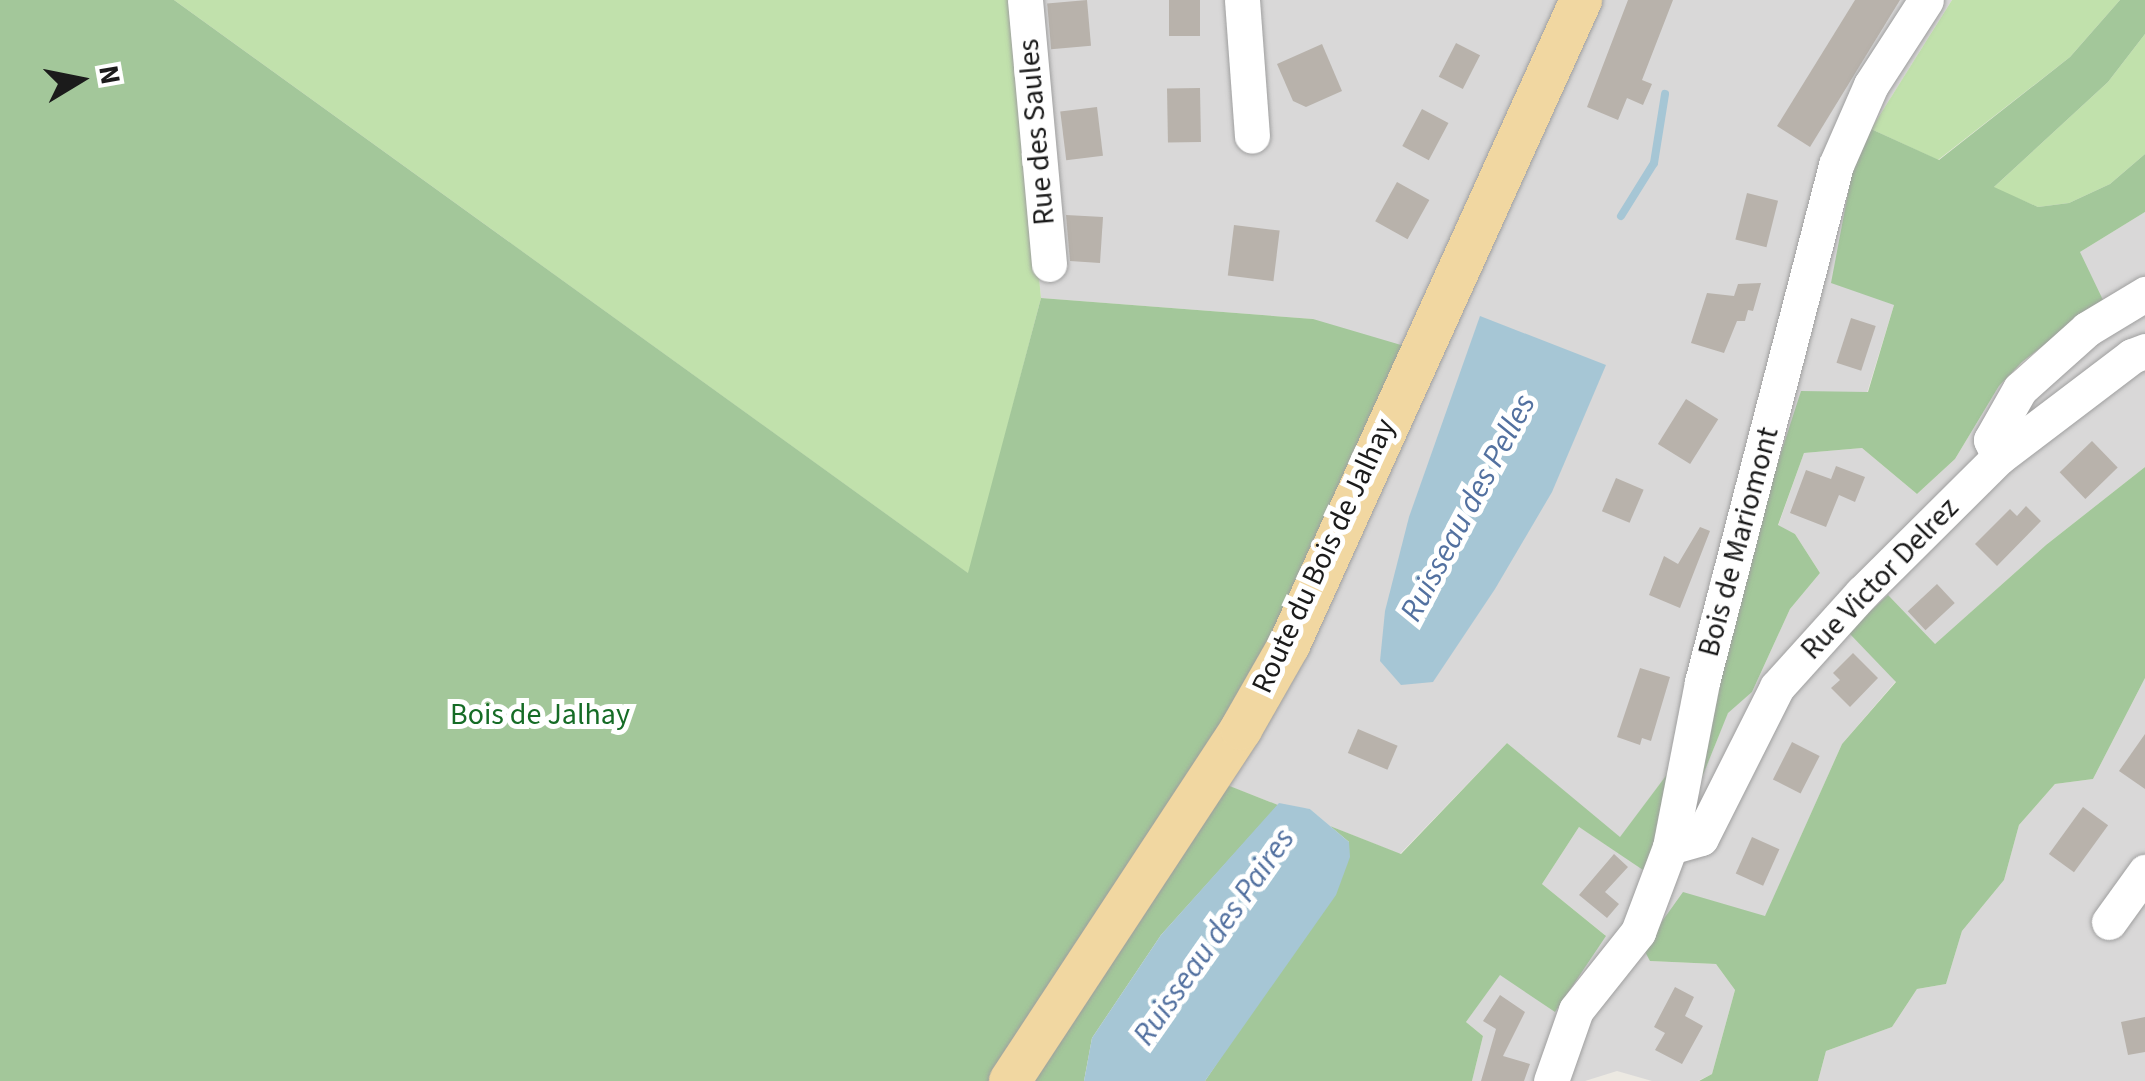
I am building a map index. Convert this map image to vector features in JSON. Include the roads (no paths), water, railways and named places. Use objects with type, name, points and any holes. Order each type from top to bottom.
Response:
[{"type":"main road","name":"Route du Bois de Jalhay","points":[[1010,1081],[1241,729],[1289,645],[1581,0]]},
{"type":"street","name":"Rue des Saules","points":[[1025,0],[1049,264]]},
{"type":"street","points":[[1242,0],[1252,136]]},
{"type":"street","name":"Bois de Mariomont","points":[[1551,1081],[1576,1010],[1638,932],[1670,848],[1702,682],[1836,164],[1872,84],[1926,0]]},
{"type":"street","points":[[2000,457],[1991,440],[2020,389],[2088,329],[2145,294]]},
{"type":"street","name":"Rue Victor Delrez","points":[[1670,848],[1701,838],[1714,820],[1777,687],[1862,593],[2000,457],[2132,356],[2145,351]]},
{"type":"street","points":[[2110,922],[2145,872]]},
{"type":"water","points":[[1480,316],[1606,365],[1552,492],[1495,589],[1433,682],[1401,685],[1380,661],[1385,611],[1409,517]]},
{"type":"water","name":"Ruisseau des Paires","points":[[1279,803],[1310,809],[1349,842],[1350,857],[1336,895],[1205,1081],[1084,1081],[1092,1038],[1161,935]]},
{"type":"waterway","name":"Ruisseau des Pelles","points":[[1621,216],[1654,163],[1665,94]]},
{"type":"park label","name":"Bois de Jalhay","points":[[540,715]]}]
